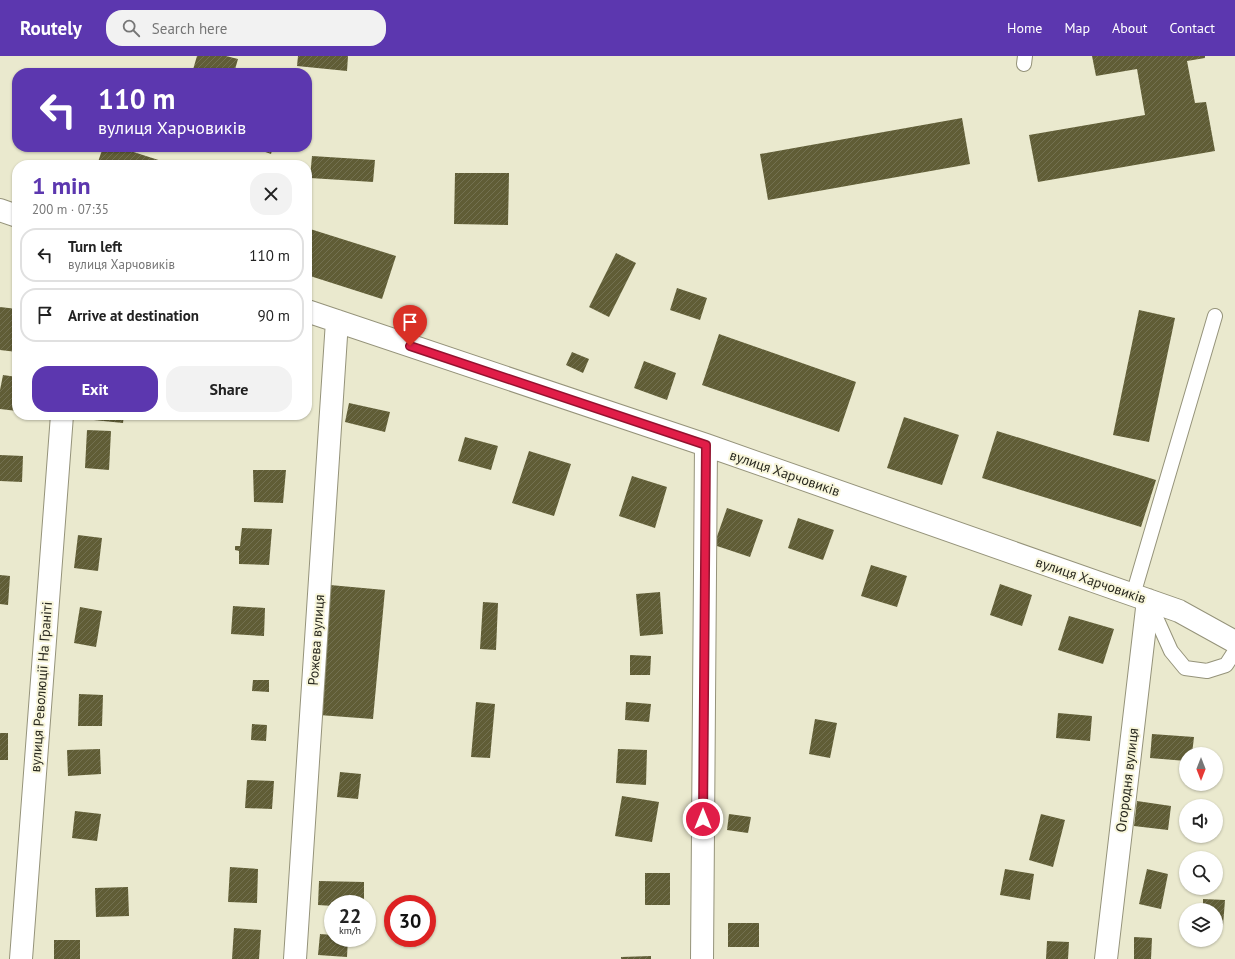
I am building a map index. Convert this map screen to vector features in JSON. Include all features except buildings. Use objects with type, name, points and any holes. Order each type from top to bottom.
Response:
[{"type":"street","points":[[0,210],[12,214]]},
{"type":"street","name":"вулиця Харчовиків","points":[[312,313],[706,445],[1140,597],[1179,611],[1235,642]]},
{"type":"street","name":"Рожева вулиця","points":[[295,959],[337,321]]},
{"type":"street","name":"вулиця Революції На Граніті","points":[[21,959],[62,420]]},
{"type":"street","points":[[702,959],[706,445]]},
{"type":"street","name":"Огородня вулиця","points":[[1106,959],[1140,597]]},
{"type":"lane","points":[[1215,316],[1140,597],[1171,651],[1185,668],[1207,671],[1226,665],[1235,651]]},
{"type":"route","points":[[410,346],[706,445],[703,819]]}]
